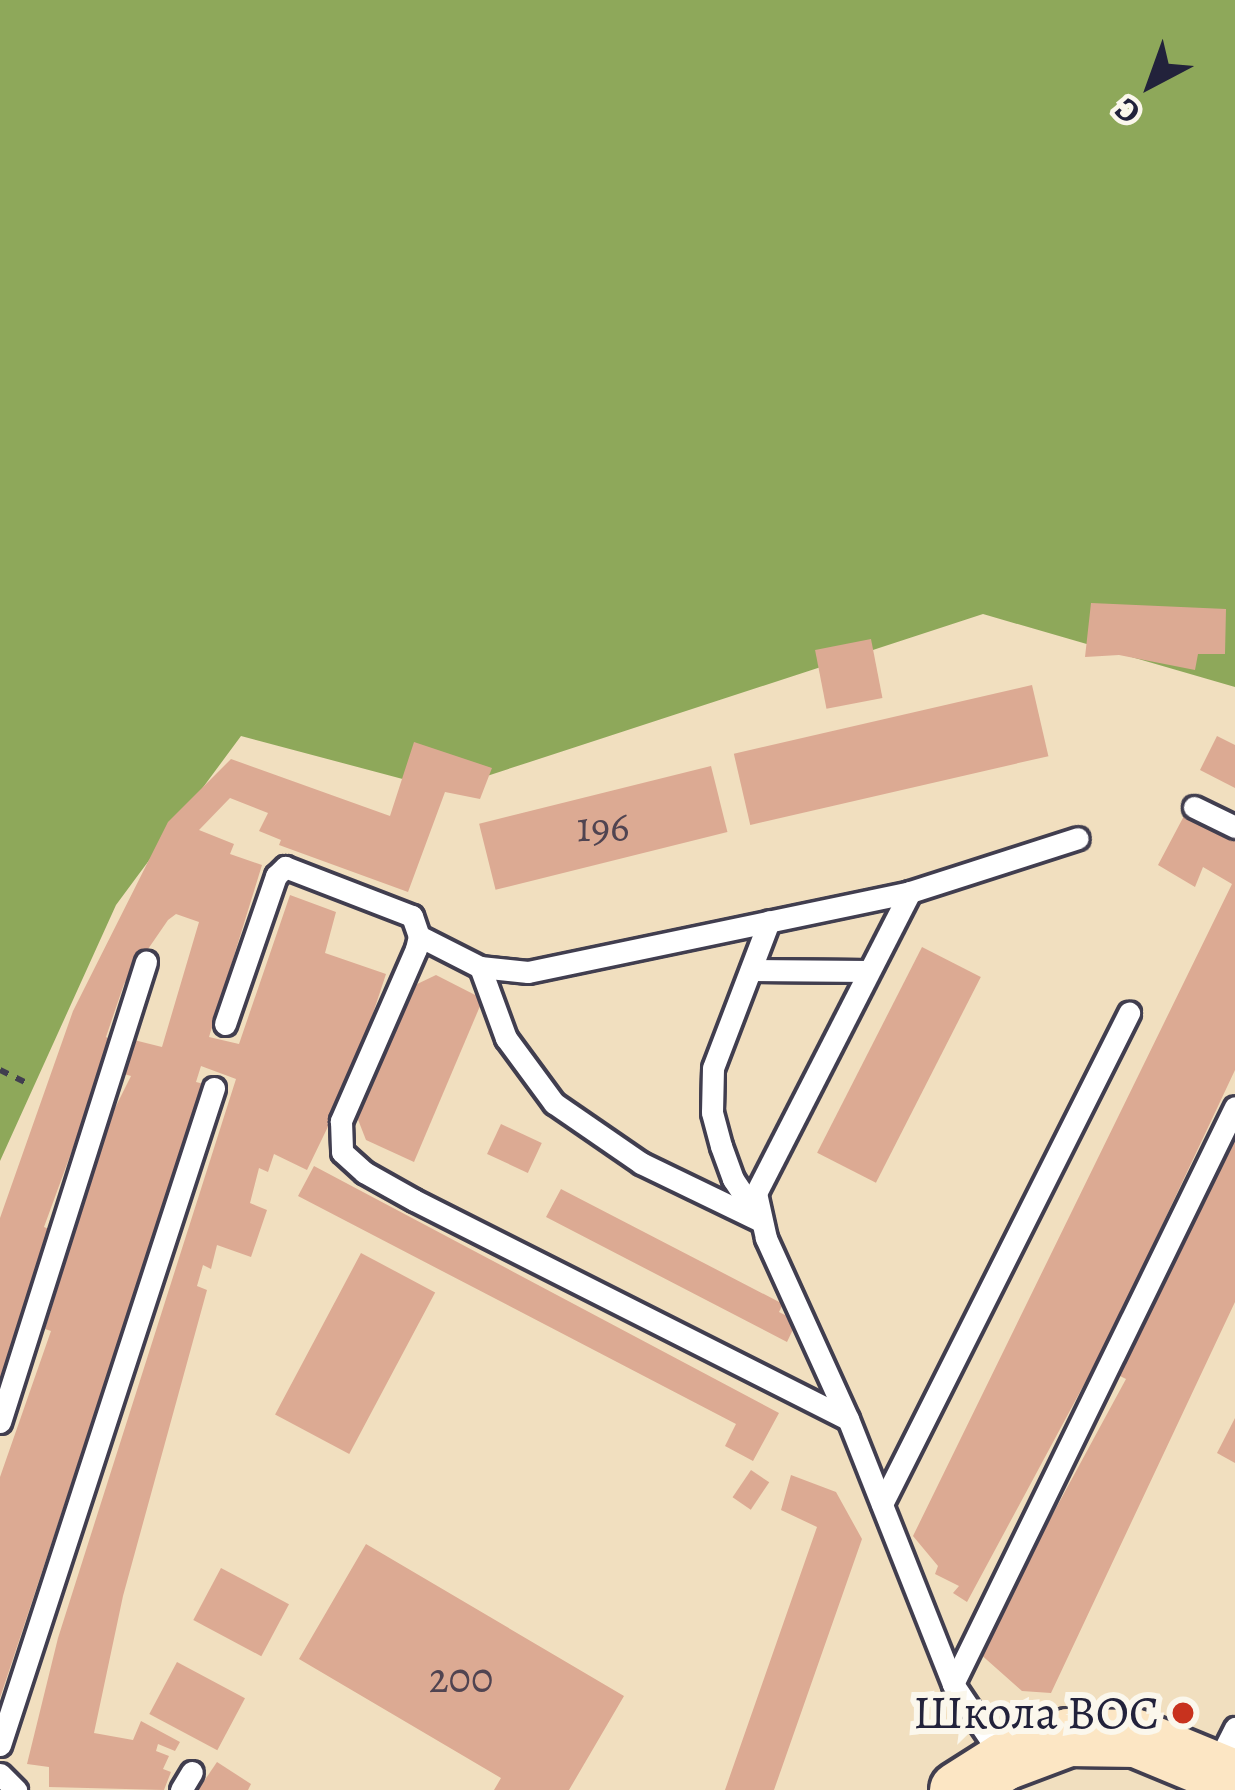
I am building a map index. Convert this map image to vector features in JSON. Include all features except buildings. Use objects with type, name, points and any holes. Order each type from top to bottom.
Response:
[{"type":"main road","points":[[981,1776],[1068,1737],[1136,1738],[1228,1758]]},
{"type":"lane","points":[[1193,807],[1235,827]]},
{"type":"lane","points":[[419,936],[480,967],[528,971],[910,892],[1078,838]]},
{"type":"lane","points":[[225,1024],[276,876],[285,867],[404,911],[417,924],[419,936],[341,1121],[342,1152],[364,1172],[414,1200],[848,1419]]},
{"type":"lane","points":[[761,1221],[758,1184],[910,892]]},
{"type":"lane","points":[[770,921],[713,1068],[712,1112],[733,1179],[761,1221],[848,1419],[953,1684],[981,1776]]},
{"type":"lane","points":[[0,1422],[146,962]]},
{"type":"lane","points":[[480,967],[506,1038],[554,1103],[641,1163],[761,1221]]},
{"type":"lane","points":[[751,970],[868,971]]},
{"type":"lane","points":[[882,1504],[1129,1013]]},
{"type":"lane","points":[[0,1745],[214,1088]]},
{"type":"lane","points":[[953,1684],[1235,1107]]},
{"type":"lane","points":[[0,1774],[16,1790]]},
{"type":"path","points":[[0,1070],[31,1085]]},
{"type":"green space","points":[[0,0],[1235,0],[1235,687],[983,614],[444,790],[241,736],[116,905],[0,1161]]},
{"type":"place","name":"Школа ВОС","points":[[1183,1713]]}]
